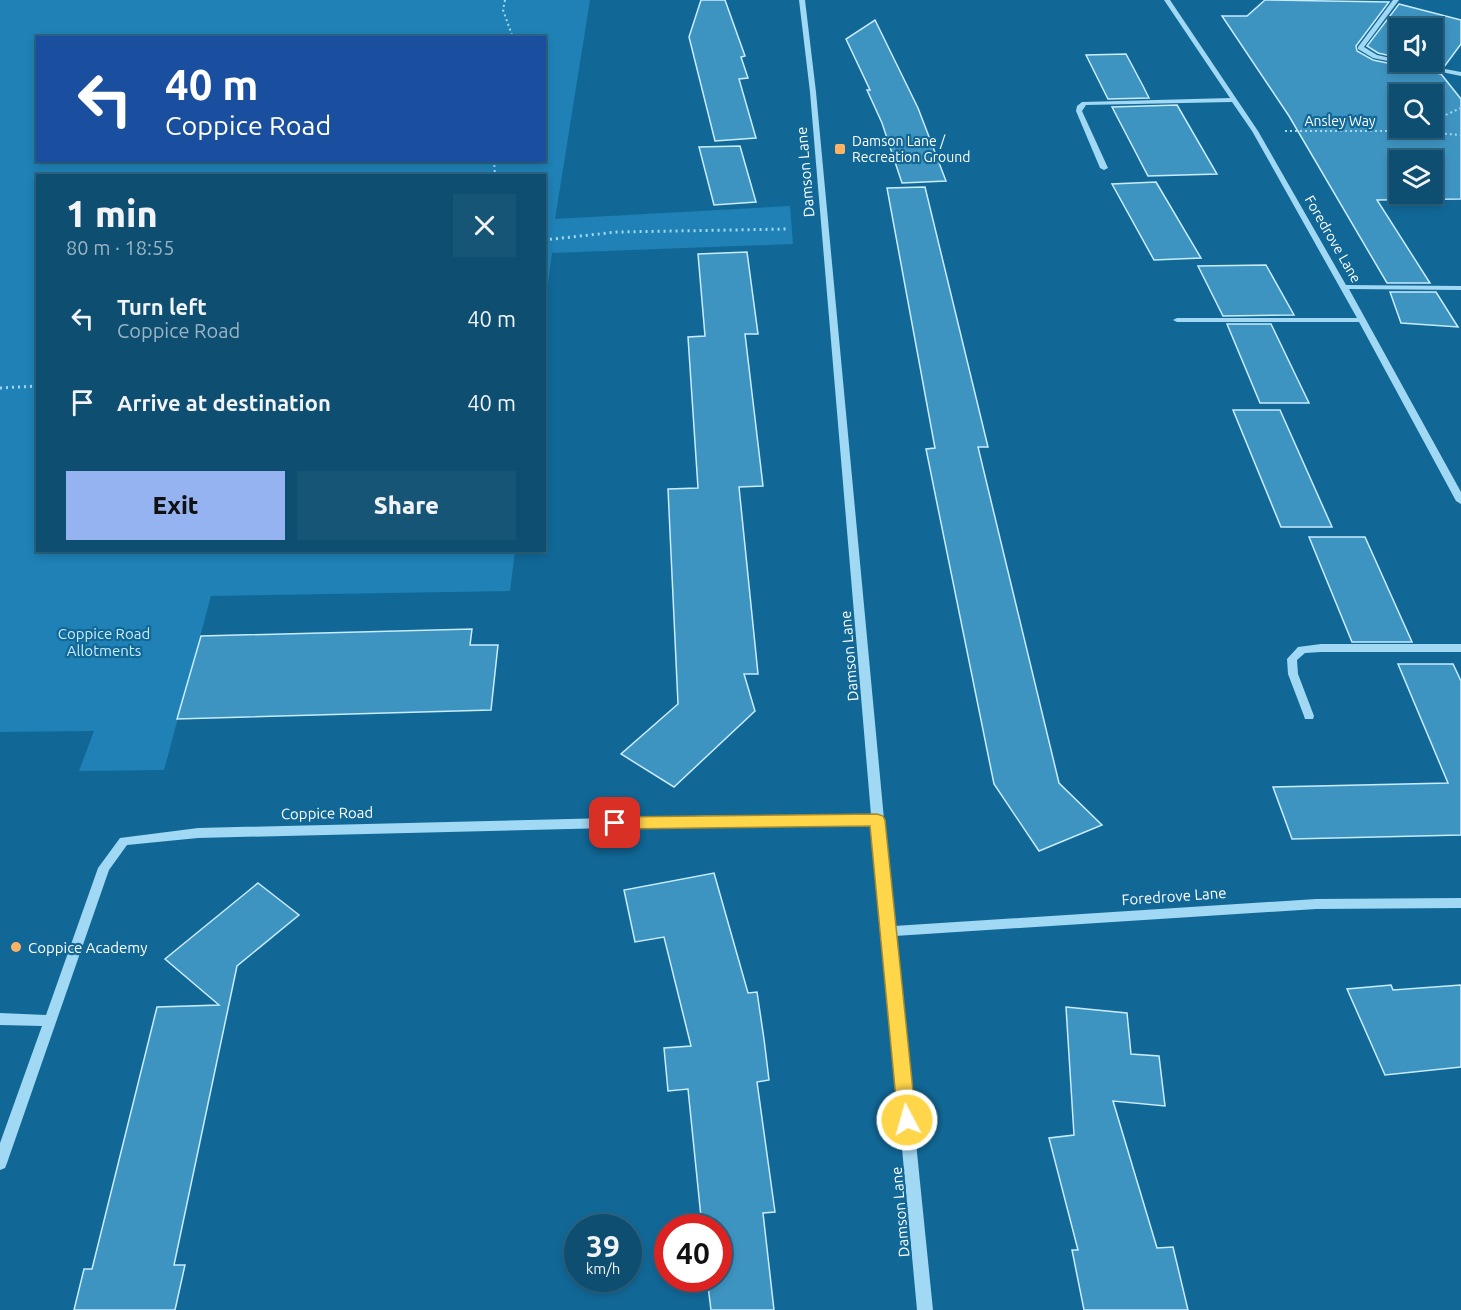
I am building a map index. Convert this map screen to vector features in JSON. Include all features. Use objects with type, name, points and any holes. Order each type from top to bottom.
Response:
[{"type":"street","name":"Damson Lane","points":[[802,0],[813,92],[877,820],[925,1310]]},
{"type":"street","name":"Foredrove Lane","points":[[1167,0],[1255,131],[1461,501]]},
{"type":"street","points":[[1396,0],[1360,48],[1375,57],[1461,74]]},
{"type":"street","points":[[1104,168],[1079,111],[1080,106],[1084,103],[1235,100]]},
{"type":"street","points":[[1343,287],[1461,288]]},
{"type":"street","points":[[1177,320],[1362,320]]},
{"type":"street","points":[[1309,716],[1293,674],[1292,659],[1302,650],[1461,648]]},
{"type":"street","name":"Coppice Road","points":[[0,1164],[104,868],[124,841],[198,833],[719,821],[877,820]]},
{"type":"street","name":"Foredrove Lane","points":[[889,931],[1316,904],[1461,903]]},
{"type":"street","points":[[0,1019],[50,1021]]},
{"type":"path","points":[[505,0],[503,10],[512,36]]},
{"type":"path","points":[[1443,116],[1461,108]]},
{"type":"path","name":"Ansley Way","points":[[1255,131],[1389,131]]},
{"type":"path","name":"Ansley Way","points":[[1443,134],[1461,135]]},
{"type":"path","points":[[546,240],[616,232],[789,229]]},
{"type":"path","points":[[0,388],[36,386]]},
{"type":"green space","name":"Coppice Road Allotments","points":[[0,0],[590,0],[555,219],[790,206],[793,244],[552,253],[546,300],[546,174],[36,174],[36,552],[515,552],[510,591],[211,596],[164,770],[79,771],[94,731],[0,732]]},
{"type":"building","points":[[701,0],[725,0],[745,56],[741,57],[748,78],[739,79],[756,138],[715,141],[689,37]]},
{"type":"building","points":[[1265,0],[1389,2],[1356,46],[1357,51],[1373,60],[1389,63],[1389,72],[1441,74],[1461,99],[1461,199],[1443,199],[1443,150],[1389,150],[1389,200],[1377,200],[1430,283],[1387,283],[1289,116],[1222,16],[1247,16]]},
{"type":"building","points":[[1399,4],[1461,20],[1461,44],[1444,67],[1443,18],[1389,18],[1389,56],[1378,53],[1367,46]]},
{"type":"building","points":[[875,20],[918,108],[946,181],[902,183],[882,123],[867,90],[870,90],[846,39]]},
{"type":"building","points":[[1126,54],[1149,98],[1108,99],[1086,55]]},
{"type":"building","points":[[1177,105],[1217,174],[1148,176],[1112,107]]},
{"type":"building","points":[[740,146],[756,202],[714,205],[699,147]]},
{"type":"building","points":[[1156,182],[1201,258],[1154,260],[1112,184]]},
{"type":"building","points":[[925,187],[988,447],[978,447],[1059,783],[1102,825],[1039,851],[994,784],[926,449],[935,448],[887,188]]},
{"type":"building","points":[[747,252],[758,334],[745,334],[763,486],[739,487],[758,674],[744,674],[755,711],[674,787],[621,754],[678,704],[668,489],[698,488],[688,337],[705,336],[698,254]]},
{"type":"building","points":[[1266,265],[1294,315],[1223,316],[1198,266]]},
{"type":"building","points":[[1390,292],[1436,292],[1458,327],[1401,323]]},
{"type":"building","points":[[1227,324],[1271,324],[1309,403],[1260,403]]},
{"type":"building","points":[[1233,410],[1280,410],[1332,527],[1281,527]]},
{"type":"building","points":[[1309,537],[1365,537],[1412,642],[1352,642]]},
{"type":"building","points":[[472,629],[470,645],[498,645],[491,710],[177,719],[201,636]]},
{"type":"building","points":[[1398,664],[1453,664],[1461,681],[1461,835],[1292,839],[1273,787],[1448,783]]},
{"type":"building","points":[[714,873],[748,993],[757,992],[769,1080],[757,1082],[775,1212],[763,1213],[774,1310],[711,1310],[709,1292],[732,1292],[732,1214],[701,1214],[688,1089],[668,1091],[664,1048],[691,1046],[664,937],[635,942],[624,890]]},
{"type":"building","points":[[258,883],[299,915],[237,966],[174,1265],[185,1265],[175,1310],[74,1310],[84,1269],[92,1269],[157,1007],[219,1005],[165,959]]},
{"type":"building","points":[[1391,985],[1393,990],[1461,985],[1461,1067],[1385,1075],[1347,989]]},
{"type":"building","points":[[1066,1007],[1127,1013],[1131,1054],[1159,1056],[1165,1106],[1113,1101],[1157,1248],[1173,1247],[1188,1310],[1084,1310],[1072,1250],[1078,1250],[1049,1138],[1074,1135]]},
{"type":"place","name":"Damson Lane / Recreation Ground","points":[[840,149]]},
{"type":"place","name":"Coppice Academy","points":[[16,947]]},
{"type":"route","points":[[615,823],[877,820],[907,1120]]}]
